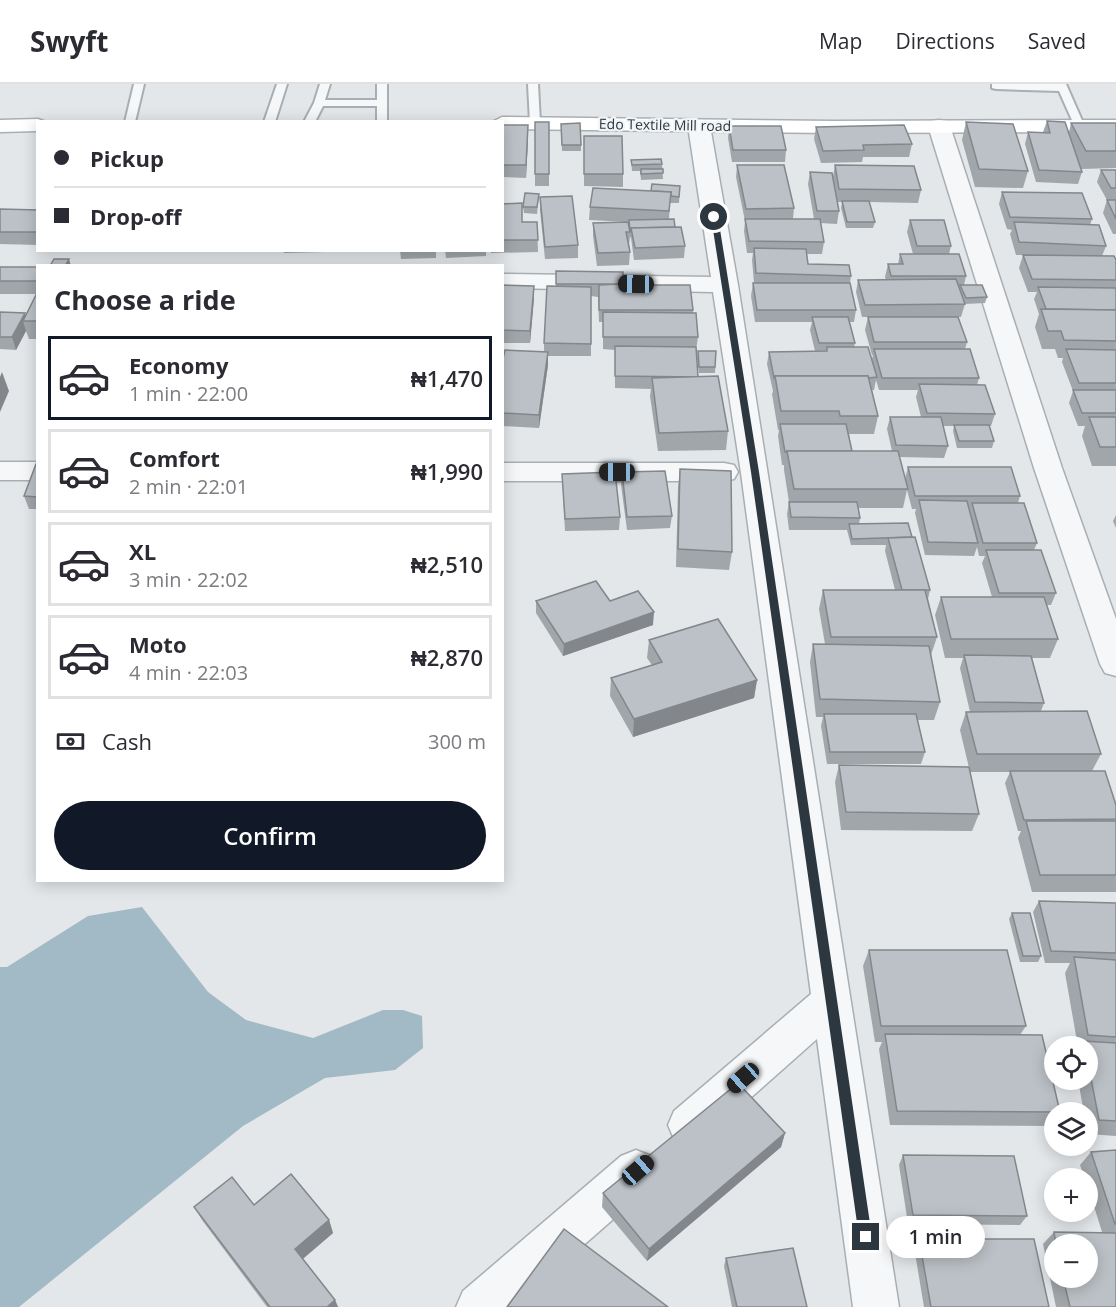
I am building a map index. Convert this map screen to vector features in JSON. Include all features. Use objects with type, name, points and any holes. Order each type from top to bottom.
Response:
[{"type":"street","name":"Edo Textile Mill road","points":[[504,123],[699,126],[1116,126]]},
{"type":"street","points":[[0,126],[36,125]]},
{"type":"street","points":[[699,126],[755,472],[876,1307]]},
{"type":"street","points":[[939,126],[1048,468],[1116,664]]},
{"type":"street","points":[[504,280],[726,285]]},
{"type":"street","points":[[0,471],[36,471]]},
{"type":"street","points":[[504,472],[755,472]]},
{"type":"street","points":[[479,1307],[831,1002]]},
{"type":"lane","points":[[130,120],[139,84]]},
{"type":"lane","points":[[270,120],[282,84]]},
{"type":"lane","points":[[310,120],[325,84]]},
{"type":"lane","points":[[382,84],[382,120]]},
{"type":"lane","points":[[533,84],[535,123]]},
{"type":"lane","points":[[996,86],[1062,86],[1079,125]]},
{"type":"lane","points":[[319,103],[381,103]]},
{"type":"water","points":[[142,907],[208,992],[246,1020],[313,1038],[383,1010],[403,1010],[422,1016],[423,1048],[395,1070],[325,1078],[243,1126],[19,1307],[0,1307],[0,967],[7,967],[88,916]]},
{"type":"building","points":[[1047,121],[1065,122],[1082,172],[1039,170],[1028,132],[1050,133]]},
{"type":"building","points":[[535,122],[549,122],[549,174],[535,174]]},
{"type":"building","points":[[966,122],[1013,124],[1028,171],[979,169]]},
{"type":"building","points":[[580,123],[581,145],[562,145],[561,124]]},
{"type":"building","points":[[1071,123],[1116,123],[1116,151],[1086,151]]},
{"type":"building","points":[[504,125],[528,125],[526,165],[504,165]]},
{"type":"building","points":[[904,125],[912,144],[863,145],[864,150],[823,151],[816,127]]},
{"type":"building","points":[[729,126],[781,126],[786,150],[733,150]]},
{"type":"building","points":[[584,136],[622,136],[623,174],[584,174]]},
{"type":"building","points":[[661,159],[662,164],[632,165],[631,160]]},
{"type":"building","points":[[737,165],[784,165],[794,208],[746,209]]},
{"type":"building","points":[[835,165],[914,166],[921,190],[839,189]]},
{"type":"building","points":[[641,169],[663,169],[663,173],[641,174]]},
{"type":"building","points":[[1101,170],[1116,170],[1116,188],[1111,188]]},
{"type":"building","points":[[810,172],[832,173],[839,211],[817,211]]},
{"type":"building","points":[[652,184],[680,186],[679,197],[671,196],[671,192],[651,191]]},
{"type":"building","points":[[593,188],[671,192],[669,211],[590,207]]},
{"type":"building","points":[[1002,192],[1082,193],[1092,219],[1010,217]]},
{"type":"building","points":[[525,193],[539,194],[537,207],[523,207]]},
{"type":"building","points":[[572,196],[578,245],[545,247],[540,197]]},
{"type":"building","points":[[1107,200],[1116,200],[1116,219]]},
{"type":"building","points":[[842,201],[869,201],[875,222],[847,222]]},
{"type":"building","points":[[522,203],[522,222],[537,222],[538,240],[504,240],[504,204]]},
{"type":"building","points":[[0,209],[36,210],[36,232],[0,232]]},
{"type":"building","points":[[674,219],[675,227],[631,228],[630,231],[629,220]]},
{"type":"building","points":[[745,219],[820,219],[824,242],[749,241]]},
{"type":"building","points":[[910,220],[944,220],[951,246],[917,246]]},
{"type":"building","points":[[628,222],[630,232],[626,232],[630,252],[598,253],[593,223]]},
{"type":"building","points":[[1014,222],[1099,225],[1106,246],[1019,242]]},
{"type":"building","points":[[681,227],[685,246],[635,248],[631,228]]},
{"type":"building","points":[[754,248],[806,249],[808,264],[849,265],[851,276],[756,273]]},
{"type":"building","points":[[900,254],[959,254],[966,276],[891,276],[888,264],[903,264]]},
{"type":"building","points":[[1023,255],[1114,256],[1116,280],[1032,279]]},
{"type":"building","points":[[54,259],[69,259],[66,264],[51,264]]},
{"type":"building","points":[[0,267],[36,267],[36,281],[0,281]]},
{"type":"building","points":[[556,271],[623,272],[623,285],[690,285],[693,310],[599,310],[599,285],[620,284],[556,284]]},
{"type":"building","points":[[956,279],[965,304],[865,305],[858,280]]},
{"type":"building","points":[[753,283],[850,283],[856,310],[757,310]]},
{"type":"building","points":[[504,285],[534,286],[530,331],[504,330]]},
{"type":"building","points":[[960,285],[982,285],[987,297],[966,298]]},
{"type":"building","points":[[547,286],[591,287],[591,344],[544,343]]},
{"type":"building","points":[[1038,287],[1116,288],[1116,310],[1046,309]]},
{"type":"building","points":[[36,295],[36,321],[23,321]]},
{"type":"building","points":[[1041,309],[1116,310],[1116,341],[1064,340],[1061,331],[1048,331]]},
{"type":"building","points":[[0,312],[25,313],[12,337],[0,337]]},
{"type":"building","points":[[603,312],[696,313],[698,337],[603,337]]},
{"type":"building","points":[[812,317],[848,317],[855,343],[819,343]]},
{"type":"building","points":[[868,317],[958,317],[967,342],[874,342]]},
{"type":"building","points":[[615,346],[696,347],[698,377],[615,376]]},
{"type":"building","points":[[827,347],[868,347],[877,377],[775,376],[774,378],[769,352],[827,351]]},
{"type":"building","points":[[874,349],[970,349],[979,378],[882,378]]},
{"type":"building","points":[[1066,349],[1116,350],[1116,383],[1079,383]]},
{"type":"building","points":[[505,350],[548,352],[539,415],[504,413]]},
{"type":"building","points":[[698,351],[716,351],[715,367],[699,367]]},
{"type":"building","points":[[718,376],[728,431],[659,433],[652,378]]},
{"type":"building","points":[[775,376],[868,376],[878,416],[840,416],[839,411],[781,411]]},
{"type":"building","points":[[919,384],[985,385],[995,414],[927,413]]},
{"type":"building","points":[[1073,390],[1116,390],[1116,413],[1082,413]]},
{"type":"building","points":[[890,417],[941,417],[948,446],[896,445]]},
{"type":"building","points":[[1089,417],[1116,417],[1116,447],[1100,447]]},
{"type":"building","points":[[780,424],[846,424],[852,451],[785,452]]},
{"type":"building","points":[[954,425],[989,425],[994,441],[959,441]]},
{"type":"building","points":[[787,451],[898,451],[908,489],[794,489]]},
{"type":"building","points":[[36,464],[36,497],[24,496]]},
{"type":"building","points":[[908,467],[1011,467],[1020,496],[915,496]]},
{"type":"building","points":[[680,469],[731,471],[732,552],[678,549]]},
{"type":"building","points":[[665,471],[672,516],[627,517],[622,472]]},
{"type":"building","points":[[615,472],[620,517],[565,519],[562,474]]},
{"type":"building","points":[[919,500],[967,501],[978,543],[928,542]]},
{"type":"building","points":[[789,502],[857,502],[860,518],[791,517]]},
{"type":"building","points":[[972,503],[1024,503],[1037,543],[983,543]]},
{"type":"building","points":[[908,523],[912,537],[852,539],[849,524]]},
{"type":"building","points":[[915,537],[930,590],[902,590],[888,538]]},
{"type":"building","points":[[986,550],[1041,550],[1056,593],[999,593]]},
{"type":"building","points":[[596,581],[610,601],[638,591],[654,612],[564,644],[536,601]]},
{"type":"building","points":[[823,590],[925,590],[937,637],[831,637]]},
{"type":"building","points":[[941,597],[1044,597],[1058,639],[951,639]]},
{"type":"building","points":[[718,619],[757,680],[634,719],[611,678],[662,662],[649,640]]},
{"type":"building","points":[[813,644],[929,646],[940,702],[820,699]]},
{"type":"building","points":[[964,655],[1031,656],[1044,703],[975,702]]},
{"type":"building","points":[[1087,711],[1101,754],[977,754],[966,712]]},
{"type":"building","points":[[824,714],[916,714],[925,752],[830,752]]},
{"type":"building","points":[[839,765],[969,767],[979,814],[846,812]]},
{"type":"building","points":[[1010,771],[1105,771],[1116,805],[1116,819],[1024,820]]},
{"type":"building","points":[[1026,821],[1116,821],[1116,875],[1040,875]]},
{"type":"building","points":[[1039,901],[1116,903],[1116,953],[1051,951]]},
{"type":"building","points":[[1012,913],[1030,913],[1041,956],[1023,956]]},
{"type":"building","points":[[869,950],[1007,950],[1026,1026],[881,1026]]},
{"type":"building","points":[[1074,957],[1116,960],[1116,1037],[1088,1035]]},
{"type":"building","points":[[885,1034],[1042,1035],[1044,1090],[1055,1090],[1058,1102],[1044,1102],[1044,1112],[897,1111]]},
{"type":"building","points":[[1098,1042],[1116,1043],[1116,1121],[1099,1120],[1098,1102],[1096,1102],[1093,1090],[1098,1090]]},
{"type":"building","points":[[738,1083],[785,1133],[649,1249],[603,1193]]},
{"type":"building","points":[[1116,1150],[1116,1224],[1092,1156],[1098,1156],[1098,1151]]},
{"type":"building","points":[[903,1155],[1014,1156],[1027,1216],[913,1215]]},
{"type":"building","points":[[291,1174],[329,1220],[295,1249],[335,1300],[327,1307],[270,1307],[194,1207],[232,1177],[254,1205]]},
{"type":"building","points":[[564,1229],[668,1307],[507,1307]]},
{"type":"building","points":[[1054,1232],[1116,1233],[1116,1307],[1070,1307],[1065,1288],[1098,1288],[1098,1234],[1054,1234]]},
{"type":"building","points":[[919,1239],[1034,1239],[1049,1307],[931,1307]]},
{"type":"building","points":[[793,1248],[807,1307],[737,1307],[726,1258]]},
{"type":"route","points":[[714,217],[755,472],[866,1237]]}]
